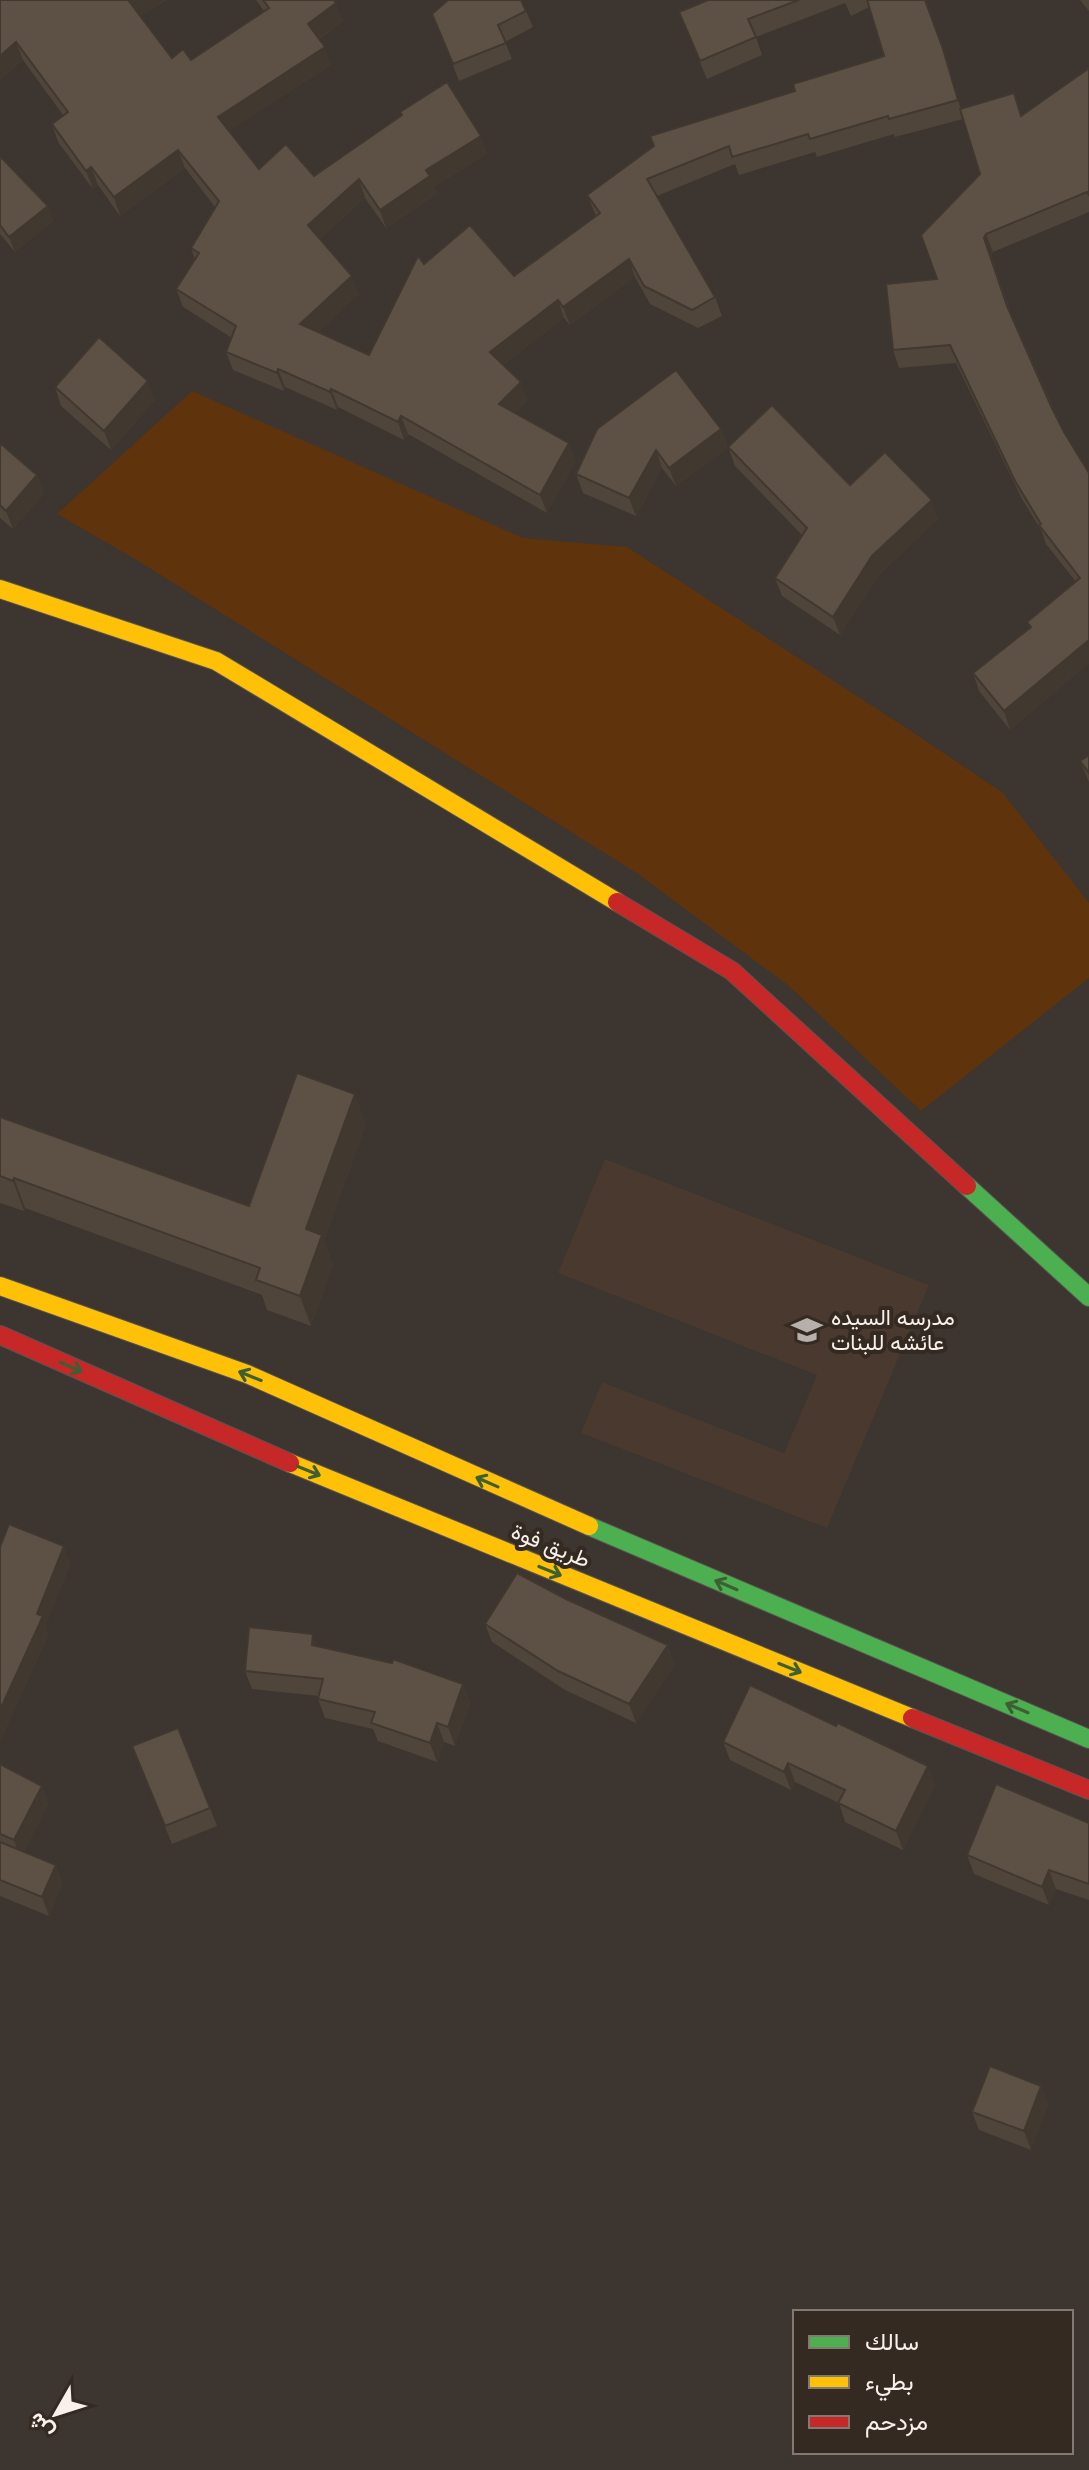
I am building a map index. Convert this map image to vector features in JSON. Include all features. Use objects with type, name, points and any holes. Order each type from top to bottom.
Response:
[{"type":"main road","points":[[0,589],[216,661],[732,971],[1089,1297]]},
{"type":"main road","name":"طريق فوة","points":[[0,1286],[247,1374],[544,1507],[1089,1739]]},
{"type":"main road","name":"طريق فوة","points":[[0,1335],[224,1436],[1089,1790]]},
{"type":"shaded area","points":[[192,391],[523,538],[627,547],[914,733],[1003,793],[1089,903],[1089,978],[921,1111],[789,986],[638,874],[140,562],[57,514]]},
{"type":"shaded area","name":"مدرسه السيده عائشه للبنات","points":[[605,1159],[929,1285],[827,1528],[581,1433],[602,1382],[784,1453],[817,1375],[558,1273]]},
{"type":"building","points":[[0,0],[130,0],[172,58],[183,49],[191,60],[269,8],[263,0],[334,0],[336,3],[308,24],[325,47],[218,117],[259,169],[286,144],[314,176],[402,115],[400,112],[447,82],[481,136],[426,170],[430,176],[380,210],[359,179],[308,225],[352,276],[300,324],[369,355],[418,256],[424,264],[470,225],[514,276],[600,213],[587,195],[654,146],[650,136],[795,91],[793,84],[884,56],[867,0],[925,0],[958,100],[810,139],[808,134],[732,157],[729,146],[647,179],[715,297],[692,310],[644,286],[629,259],[563,307],[558,300],[490,352],[521,382],[499,404],[569,443],[540,495],[401,416],[398,422],[331,389],[330,392],[278,369],[277,373],[226,352],[236,326],[176,289],[199,253],[191,248],[219,201],[178,150],[114,197],[91,167],[86,171],[52,124],[68,112],[16,42],[0,56]]},
{"type":"building","points":[[448,0],[521,0],[526,11],[498,25],[506,43],[453,64],[432,14]]},
{"type":"building","points":[[708,0],[799,0],[748,19],[756,37],[700,61],[679,12]]},
{"type":"building","points":[[1089,68],[1089,195],[1087,192],[986,234],[984,238],[1007,306],[1051,406],[1089,473],[1089,640],[1004,711],[973,673],[1031,627],[1027,622],[1080,578],[1039,525],[950,345],[893,350],[886,284],[937,279],[921,235],[980,174],[960,109],[1014,93],[1021,116]]},
{"type":"building","points":[[0,156],[48,206],[9,237],[0,225]]},
{"type":"building","points":[[99,337],[148,381],[104,431],[55,387]]},
{"type":"building","points":[[676,370],[721,429],[669,468],[656,450],[629,498],[576,474],[597,429]]},
{"type":"building","points":[[772,405],[850,485],[885,452],[932,500],[872,556],[833,617],[775,578],[807,528],[728,447]]},
{"type":"building","points":[[0,443],[37,475],[6,511],[0,505]]},
{"type":"building","points":[[1089,755],[1089,773],[1080,761]]},
{"type":"building","points":[[297,1073],[355,1094],[306,1229],[322,1235],[300,1296],[256,1280],[260,1268],[14,1178],[13,1181],[0,1176],[0,1117],[249,1206]]},
{"type":"building","points":[[9,1524],[64,1546],[37,1614],[43,1616],[0,1710],[0,1547]]},
{"type":"building","points":[[517,1573],[668,1645],[629,1704],[558,1671],[485,1624]]},
{"type":"building","points":[[249,1627],[313,1634],[312,1645],[392,1663],[393,1659],[463,1684],[448,1727],[437,1723],[430,1743],[371,1723],[375,1712],[318,1699],[323,1679],[245,1671]]},
{"type":"building","points":[[750,1685],[928,1766],[896,1831],[838,1803],[845,1790],[788,1763],[784,1772],[723,1742]]},
{"type":"building","points":[[178,1728],[210,1808],[165,1826],[132,1746]]},
{"type":"building","points":[[0,1764],[42,1786],[14,1840],[0,1834]]},
{"type":"building","points":[[996,1784],[1089,1823],[1089,1884],[1049,1870],[1042,1887],[967,1855]]},
{"type":"building","points":[[0,1842],[56,1865],[42,1897],[0,1880]]},
{"type":"building","points":[[990,2066],[1041,2086],[1024,2131],[972,2112]]},
{"type":"traffic: fast","points":[[967,1186],[1089,1297]]},
{"type":"traffic: fast","points":[[589,1526],[1089,1739]]},
{"type":"traffic: slow","points":[[0,589],[216,661],[617,902]]},
{"type":"traffic: slow","points":[[0,1286],[247,1374],[589,1526]]},
{"type":"traffic: slow","points":[[290,1463],[912,1718]]},
{"type":"traffic: jam","points":[[617,902],[732,971],[967,1186]]},
{"type":"traffic: jam","points":[[0,1335],[290,1463]]},
{"type":"traffic: jam","points":[[912,1718],[1089,1790]]},
{"type":"place","name":"مدرسه السيده عائشه للبنات","points":[[807,1330]]}]
